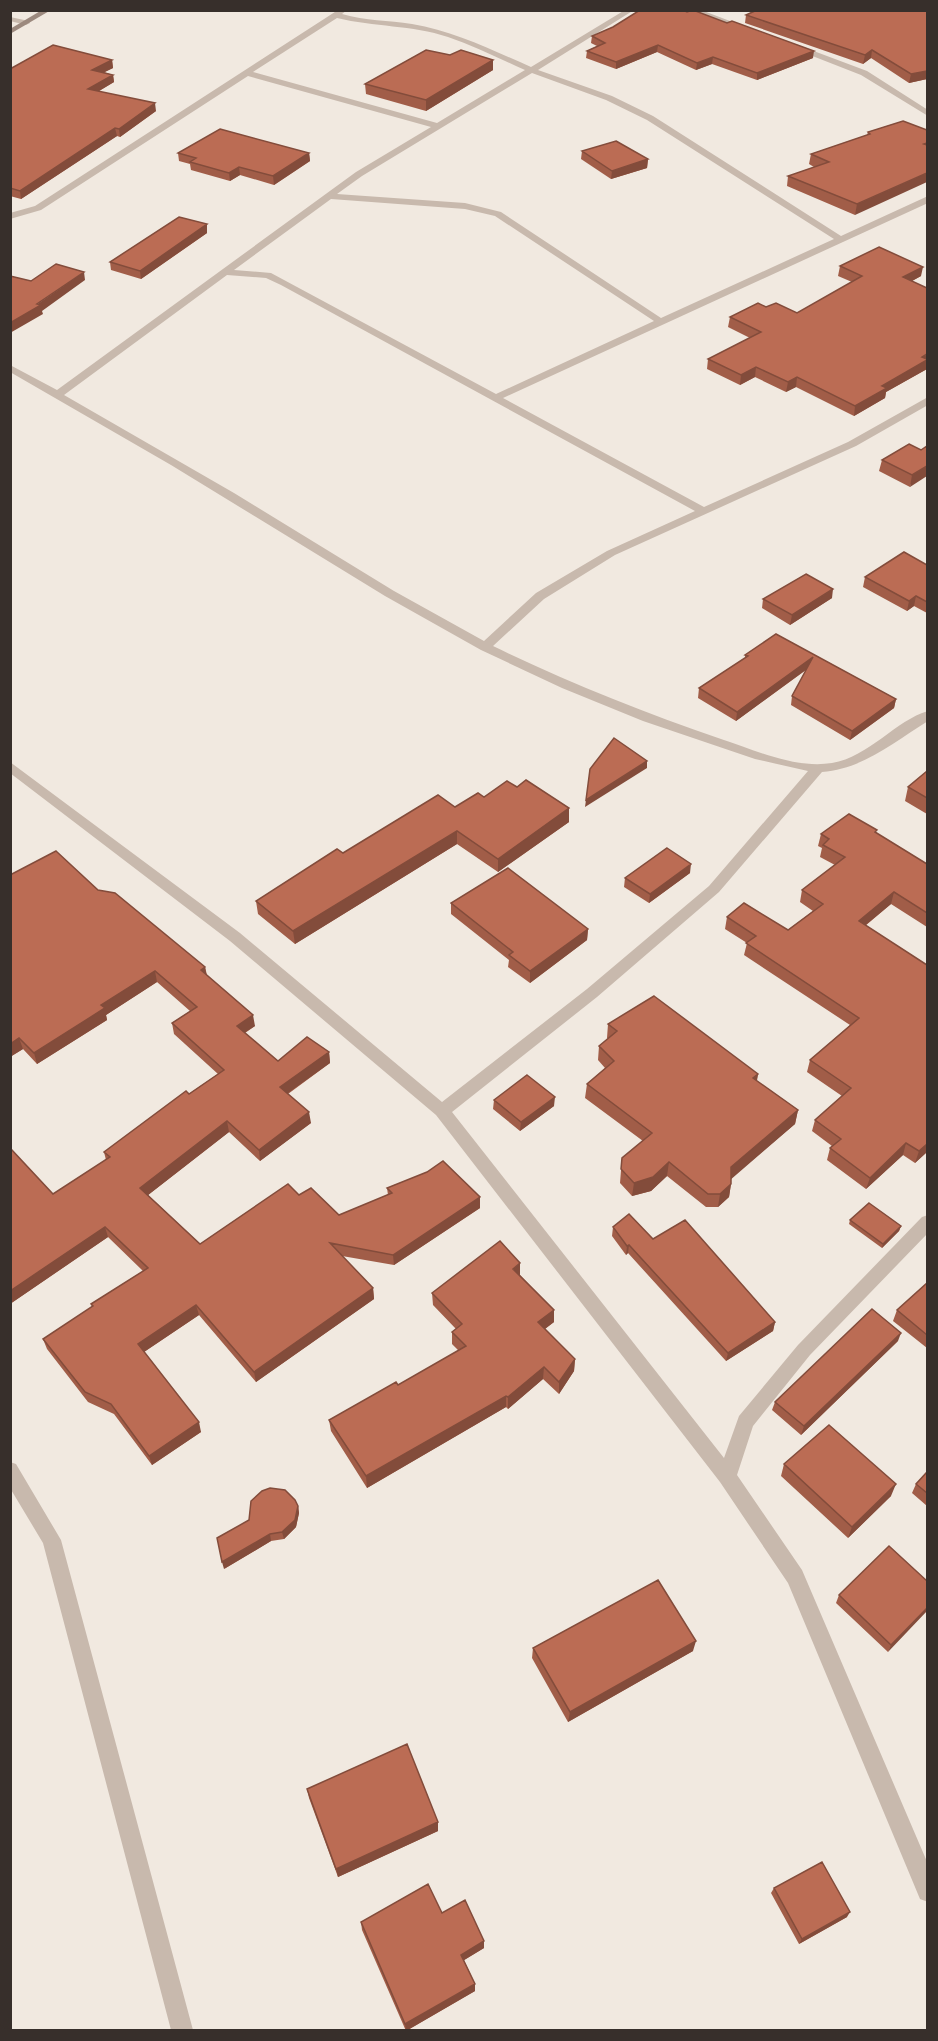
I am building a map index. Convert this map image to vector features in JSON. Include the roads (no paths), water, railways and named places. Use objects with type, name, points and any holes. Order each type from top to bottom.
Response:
[{"type":"main road","points":[[10,32],[48,10]]},
{"type":"street","points":[[57,395],[396,150],[631,10]]},
{"type":"street","points":[[693,10],[759,33]]},
{"type":"street","points":[[10,216],[38,208],[340,13],[362,22],[411,26],[450,35],[531,70],[609,98],[641,113],[840,239]]},
{"type":"street","points":[[10,19],[26,23]]},
{"type":"street","points":[[782,41],[848,65],[927,114]]},
{"type":"street","points":[[246,73],[437,126]]},
{"type":"street","points":[[910,103],[927,99]]},
{"type":"street","points":[[330,196],[465,206],[498,214],[661,322]]},
{"type":"street","points":[[495,398],[927,199]]},
{"type":"street","points":[[225,272],[268,275],[702,510]]},
{"type":"street","points":[[10,368],[485,647],[551,679],[666,725],[770,758],[818,768],[845,763],[876,749],[927,715]]},
{"type":"street","points":[[485,647],[540,596],[611,553],[852,444],[927,400]]},
{"type":"street","points":[[10,766],[235,937],[442,1111],[727,1476],[795,1577],[927,1891]]},
{"type":"street","points":[[442,1111],[592,993],[714,889],[818,768]]},
{"type":"street","points":[[727,1476],[745,1422],[804,1350],[927,1222]]},
{"type":"street","points":[[10,1470],[52,1540],[182,2031]]}]
